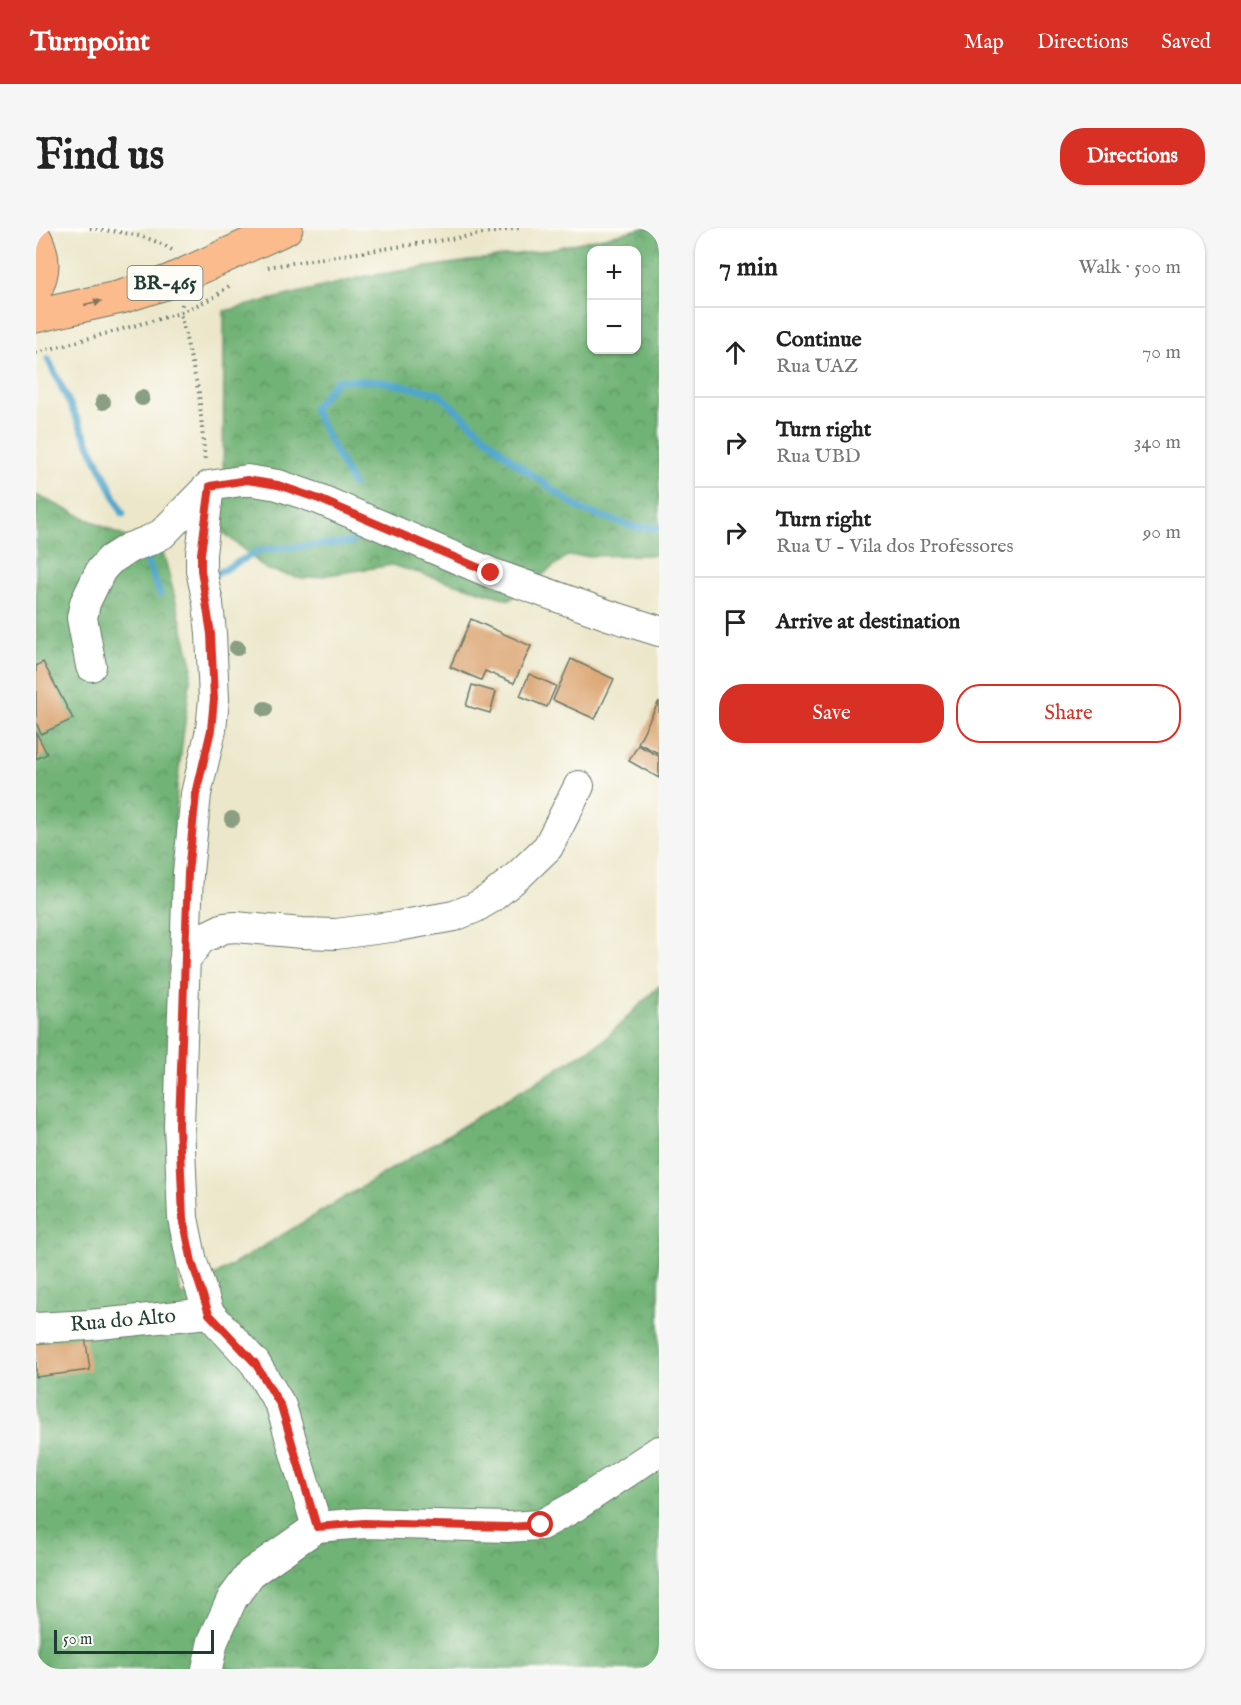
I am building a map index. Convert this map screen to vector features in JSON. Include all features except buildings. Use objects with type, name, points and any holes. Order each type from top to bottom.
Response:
[{"type":"highway","name":"BR-465","points":[[36,316],[122,297],[168,282],[286,228]]},
{"type":"highway","points":[[36,240],[43,268],[36,288]]},
{"type":"lane","points":[[91,666],[82,618],[85,603],[101,570],[110,560],[129,548],[162,534],[210,486],[247,480],[278,485],[319,499],[491,573],[659,631]]},
{"type":"lane","points":[[210,486],[201,570],[211,634],[214,699],[211,730],[196,794],[190,838],[179,1125],[183,1218],[192,1262],[209,1314],[255,1363],[281,1406],[317,1527]]},
{"type":"lane","points":[[184,961],[201,939],[224,928],[336,934],[454,916],[474,908],[491,898],[548,847],[579,786]]},
{"type":"lane","name":"Rua do Alto","points":[[36,1328],[209,1314]]},
{"type":"lane","points":[[207,1669],[213,1641],[232,1599],[250,1573],[317,1527],[364,1523],[507,1527],[541,1525],[574,1508],[659,1451]]},
{"type":"path","points":[[90,228],[138,235],[164,245],[178,254],[190,272]]},
{"type":"path","points":[[478,228],[479,235]]},
{"type":"path","points":[[259,269],[519,228]]},
{"type":"path","points":[[36,353],[180,313],[214,297],[230,285]]},
{"type":"path","points":[[180,313],[199,393],[204,454],[210,486]]},
{"type":"green space","points":[[645,228],[659,228],[659,555],[567,556],[510,600],[392,565],[303,579],[266,569],[223,532],[224,311],[367,276],[545,250]]},
{"type":"green space","points":[[36,495],[164,555],[192,665],[177,786],[167,1006],[170,1215],[181,1296],[602,1042],[659,986],[659,1669],[36,1669]]},
{"type":"waterway","points":[[48,359],[123,514]]},
{"type":"waterway","points":[[353,485],[313,409],[337,380],[379,381],[438,393],[514,462],[582,510],[635,527],[659,528]]},
{"type":"waterway","points":[[210,577],[261,550],[353,542]]},
{"type":"waterway","points":[[143,550],[160,594]]},
{"type":"route","points":[[491,573],[319,499],[278,485],[247,480],[210,486],[201,570],[208,603],[214,699],[211,730],[196,794],[190,838],[179,1125],[183,1218],[192,1262],[209,1314],[255,1363],[281,1406],[317,1527],[364,1523],[507,1527],[541,1525]]}]
